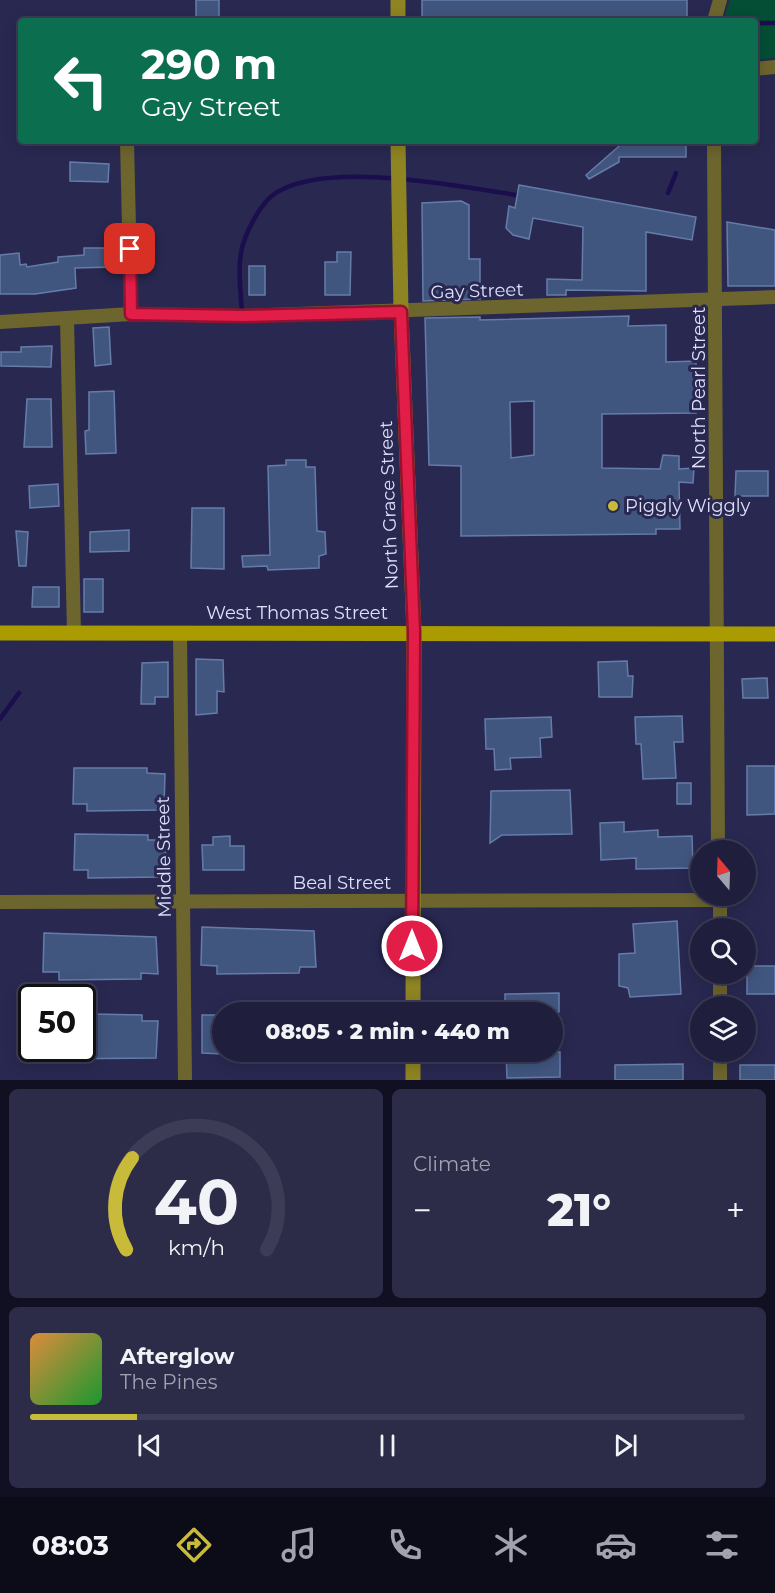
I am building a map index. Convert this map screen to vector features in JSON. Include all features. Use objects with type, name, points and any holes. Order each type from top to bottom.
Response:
[{"type":"main road","points":[[398,0],[398,18]]},
{"type":"main road","name":"North Grace Street","points":[[398,144],[401,312],[414,632],[413,1002]]},
{"type":"main road","name":"West Thomas Street","points":[[0,633],[775,634]]},
{"type":"main road","points":[[413,1062],[413,1080]]},
{"type":"street","points":[[715,18],[720,0]]},
{"type":"street","points":[[758,69],[775,67]]},
{"type":"street","points":[[127,144],[131,314]]},
{"type":"street","name":"North Pearl Street","points":[[714,144],[717,299],[718,840]]},
{"type":"street","name":"Gay Street","points":[[0,322],[131,314],[242,316],[401,312],[775,297]]},
{"type":"street","points":[[67,318],[74,633]]},
{"type":"street","name":"Middle Street","points":[[180,633],[185,1080]]},
{"type":"street","name":"Beal Street","points":[[0,902],[690,898]]},
{"type":"street","points":[[720,1062],[720,1080]]},
{"type":"green space","points":[[730,0],[775,0],[775,58],[758,60],[758,18],[724,18]]},
{"type":"building","points":[[196,0],[219,0],[219,18],[196,18]]},
{"type":"building","points":[[422,0],[687,0],[687,18],[422,18]]},
{"type":"building","points":[[622,144],[686,144],[686,157],[619,157],[619,162],[589,179],[586,175]]},
{"type":"building","points":[[70,162],[109,164],[108,182],[70,181]]},
{"type":"building","points":[[519,185],[696,217],[692,240],[646,232],[646,291],[566,290],[566,295],[547,295],[547,279],[582,280],[583,227],[533,218],[529,239],[513,235],[506,228],[509,206],[515,208]]},
{"type":"building","points":[[461,201],[469,205],[469,259],[480,259],[480,299],[423,301],[422,203]]},
{"type":"building","points":[[727,222],[775,230],[775,286],[728,286]]},
{"type":"building","points":[[84,248],[113,248],[113,267],[75,268],[76,288],[35,294],[0,294],[0,255],[19,253],[20,265],[26,264],[27,267],[58,262],[58,257],[84,255]]},
{"type":"building","points":[[337,252],[351,252],[350,295],[325,295],[325,262],[337,262]]},
{"type":"building","points":[[249,266],[265,266],[265,295],[249,295]]},
{"type":"building","points":[[629,316],[628,326],[666,325],[666,362],[696,361],[696,413],[602,414],[602,468],[660,469],[663,455],[679,456],[679,469],[694,468],[693,483],[679,482],[680,529],[656,529],[656,534],[461,536],[461,466],[429,465],[425,318],[480,317],[480,320]],"holes":[[[534,401],[534,455],[511,458],[510,402]]]},
{"type":"building","points":[[109,327],[111,364],[95,366],[93,328]]},
{"type":"building","points":[[52,346],[51,367],[1,366],[1,352],[21,352],[21,347]]},
{"type":"building","points":[[114,391],[116,453],[86,454],[85,431],[89,430],[89,392]]},
{"type":"building","points":[[27,399],[51,399],[52,447],[24,447]]},
{"type":"building","points":[[286,460],[306,460],[306,467],[315,467],[317,531],[325,532],[326,554],[319,556],[319,568],[268,570],[267,566],[243,567],[242,556],[270,555],[268,466],[286,465]]},
{"type":"building","points":[[736,471],[768,471],[768,496],[735,496]]},
{"type":"building","points":[[58,484],[59,506],[30,508],[29,486]]},
{"type":"building","points":[[192,508],[224,508],[224,569],[191,568]]},
{"type":"building","points":[[129,530],[129,551],[90,552],[90,532]]},
{"type":"building","points":[[16,531],[28,532],[26,566],[19,566]]},
{"type":"building","points":[[84,579],[103,579],[103,612],[84,612]]},
{"type":"building","points":[[33,587],[59,587],[59,607],[32,607]]},
{"type":"building","points":[[196,659],[223,660],[224,692],[217,691],[217,713],[196,715]]},
{"type":"building","points":[[627,661],[628,676],[633,676],[632,697],[599,697],[598,662]]},
{"type":"building","points":[[168,662],[168,697],[155,697],[155,704],[141,704],[142,663]]},
{"type":"building","points":[[767,678],[768,698],[743,698],[742,679]]},
{"type":"building","points":[[682,716],[683,742],[674,742],[676,778],[643,779],[641,744],[636,744],[635,717]]},
{"type":"building","points":[[551,717],[552,737],[540,738],[541,757],[510,758],[511,769],[495,770],[494,749],[486,749],[485,719]]},
{"type":"building","points":[[747,766],[775,766],[775,814],[747,815]]},
{"type":"building","points":[[74,768],[147,768],[147,773],[165,774],[164,807],[160,807],[160,810],[87,811],[87,804],[73,804]]},
{"type":"building","points":[[677,783],[691,783],[691,804],[677,804]]},
{"type":"building","points":[[570,790],[572,834],[502,835],[490,843],[491,791]]},
{"type":"building","points":[[624,822],[624,832],[658,830],[658,837],[692,836],[690,868],[636,869],[636,858],[601,860],[600,823]]},
{"type":"building","points":[[75,834],[148,835],[148,840],[166,840],[165,874],[161,874],[161,877],[88,878],[88,870],[74,870]]},
{"type":"building","points":[[230,836],[230,846],[244,846],[244,870],[203,870],[202,845],[213,845],[213,837]]},
{"type":"building","points":[[677,921],[681,994],[630,997],[628,988],[619,986],[619,954],[635,953],[633,924]]},
{"type":"building","points":[[202,927],[314,931],[316,967],[300,967],[299,973],[217,974],[217,966],[201,965]]},
{"type":"building","points":[[44,933],[156,937],[158,974],[141,973],[141,979],[59,980],[59,972],[43,972]]},
{"type":"building","points":[[756,966],[775,966],[775,994],[747,994],[747,984],[756,984]]},
{"type":"building","points":[[559,993],[559,1002],[505,1002],[505,994]]},
{"type":"building","points":[[96,1014],[142,1015],[142,1021],[158,1021],[156,1058],[96,1059]]},
{"type":"building","points":[[202,1015],[212,1015],[212,1054],[202,1053]]},
{"type":"building","points":[[506,1062],[560,1062],[560,1077],[507,1078]]},
{"type":"building","points":[[683,1064],[683,1080],[615,1080],[615,1065]]},
{"type":"building","points":[[740,1065],[775,1065],[775,1080],[740,1080]]},
{"type":"waterway","points":[[758,25],[775,23]]},
{"type":"waterway","points":[[668,193],[676,173]]},
{"type":"waterway","points":[[242,314],[240,268],[246,235],[255,216],[268,199],[295,184],[323,179],[391,178],[516,195]]},
{"type":"waterway","points":[[0,719],[19,693]]},
{"type":"place","name":"Piggly Wiggly","points":[[613,506]]},
{"type":"route","points":[[130,249],[131,314],[242,316],[401,312],[414,632],[412,946]]}]
